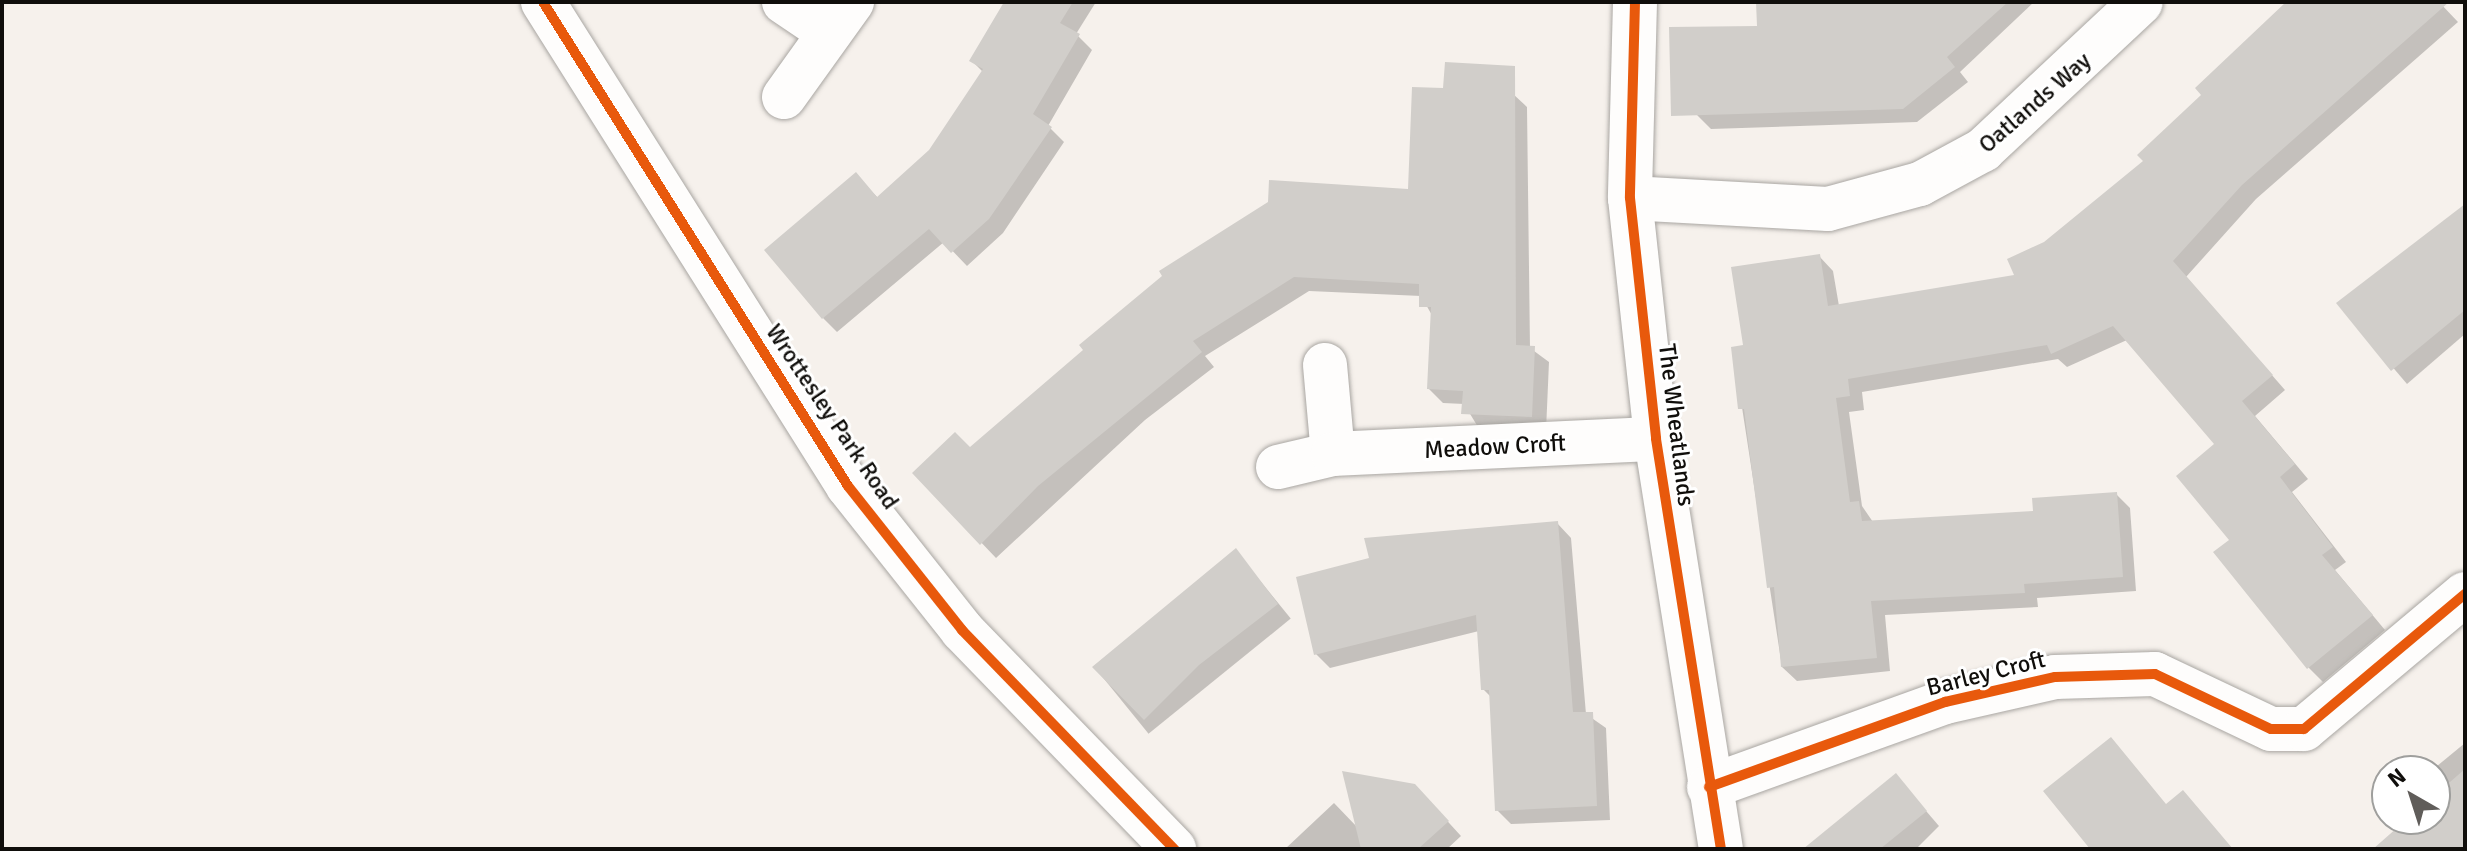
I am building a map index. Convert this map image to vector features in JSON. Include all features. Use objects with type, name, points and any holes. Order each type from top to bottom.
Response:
[{"type":"street","name":"Wrottesley Park Road","points":[[543,2],[848,486],[962,630],[1174,849]]},
{"type":"street","points":[[784,2],[841,18],[784,97]]},
{"type":"street","name":"The Wheatlands","points":[[1635,2],[1630,198],[1656,439],[1721,849]]},
{"type":"street","name":"Oatlands Way","points":[[1630,198],[1828,209],[1920,184],[1983,150],[2141,2]]},
{"type":"street","points":[[1325,365],[1333,454]]},
{"type":"street","name":"Meadow Croft","points":[[1278,467],[1333,454],[1656,439]]},
{"type":"street","name":"Barley Croft","points":[[1709,787],[1945,702],[2055,677],[2155,674],[2271,729],[2304,729],[2465,594]]},
{"type":"building","points":[[1004,2],[1073,2],[1060,23],[1080,34],[1033,114],[1052,127],[989,219],[951,253],[929,229],[822,319],[764,250],[856,172],[877,197],[929,150],[983,69],[969,61]]},
{"type":"building","points":[[1756,2],[2008,2],[1947,57],[1955,67],[1903,109],[1671,116],[1669,27],[1757,26]]},
{"type":"building","points":[[2286,2],[2449,2],[2242,185],[2173,261],[2273,375],[2242,401],[2295,464],[2280,477],[2333,547],[2322,555],[2373,615],[2307,669],[2213,552],[2229,540],[2176,476],[2214,444],[2113,326],[2051,354],[2047,345],[1848,379],[1850,396],[1836,398],[1850,502],[1859,501],[1862,521],[2033,511],[2032,498],[2117,492],[2123,577],[2024,584],[2025,593],[1871,601],[1877,658],[1781,667],[1774,587],[1767,588],[1744,409],[1738,409],[1731,347],[1743,345],[1731,267],[1820,254],[1828,306],[2014,275],[2007,259],[2044,242],[2143,161],[2137,155],[2201,95],[2195,88]]},
{"type":"building","points":[[1445,62],[1515,66],[1516,345],[1535,346],[1532,417],[1461,414],[1463,391],[1427,389],[1431,307],[1419,307],[1419,284],[1294,277],[1193,341],[1202,352],[1038,486],[980,545],[912,473],[955,432],[970,447],[1083,350],[1079,345],[1162,276],[1159,271],[1268,202],[1269,180],[1408,189],[1412,87],[1443,88]]},
{"type":"building","points":[[2465,204],[2465,310],[2391,371],[2336,303]]},
{"type":"building","points":[[1558,521],[1573,712],[1593,712],[1597,806],[1495,811],[1489,690],[1481,690],[1476,615],[1314,655],[1296,577],[1369,558],[1364,538]]},
{"type":"building","points":[[1236,548],[1278,604],[1199,665],[1144,720],[1092,667]]},
{"type":"building","points":[[2111,737],[2166,804],[2183,790],[2233,849],[2090,849],[2043,791]]},
{"type":"building","points":[[2465,769],[2465,849],[2373,849],[2389,835],[2451,835],[2451,781]]},
{"type":"building","points":[[1342,771],[1415,784],[1449,821],[1418,849],[1361,849]]},
{"type":"building","points":[[1896,773],[1927,811],[1880,849],[1803,849]]},
{"type":"cycle path","points":[[543,2],[848,486],[962,630],[1174,849]]},
{"type":"cycle path","points":[[1635,2],[1630,198],[1656,439],[1721,849]]},
{"type":"cycle path","points":[[1709,787],[1945,702],[2055,677],[2155,674],[2271,729],[2304,729],[2465,594]]}]
